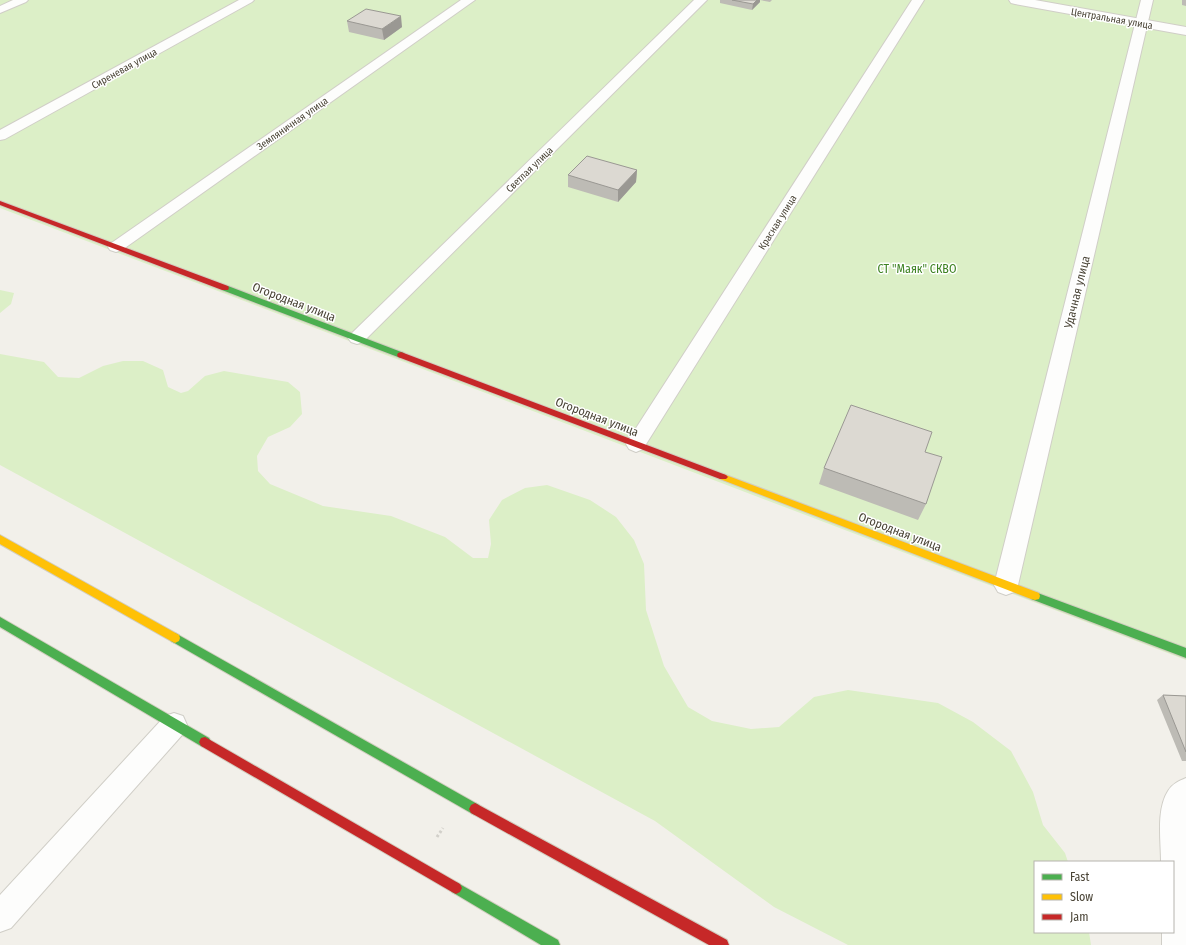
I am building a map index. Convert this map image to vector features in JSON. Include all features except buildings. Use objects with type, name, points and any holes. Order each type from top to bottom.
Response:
[{"type":"main road","name":"Огородная улица","points":[[0,203],[1186,653]]},
{"type":"main road","points":[[0,539],[458,799],[722,945]]},
{"type":"main road","points":[[0,622],[553,945]]},
{"type":"street","name":"Центральная улица","points":[[1015,0],[1186,31]]},
{"type":"lane","points":[[0,10],[22,0]]},
{"type":"lane","name":"Сиреневая улица","points":[[0,136],[248,0]]},
{"type":"lane","name":"Земляничная улица","points":[[116,247],[469,0]]},
{"type":"lane","name":"Светлая улица","points":[[357,338],[701,0]]},
{"type":"lane","name":"Красная улица","points":[[636,444],[918,0]]},
{"type":"lane","name":"Удачная улица","points":[[1006,585],[1147,0]]},
{"type":"lane","points":[[0,917],[174,725]]},
{"type":"lane","points":[[1177,945],[1175,813],[1178,800],[1186,792]]},
{"type":"path","points":[[420,868],[458,799]]},
{"type":"green space","name":"СТ \"Маяк\" СКВО","points":[[0,0],[1186,0],[1186,660],[0,208]]},
{"type":"green space","points":[[0,290],[14,293],[11,304],[0,313]]},
{"type":"green space","points":[[0,354],[44,362],[58,377],[79,378],[103,366],[123,361],[143,361],[163,370],[168,387],[181,393],[188,391],[205,376],[224,371],[288,382],[300,392],[302,414],[290,427],[268,437],[257,456],[258,471],[270,484],[323,506],[391,516],[445,537],[473,558],[488,558],[491,544],[489,520],[502,500],[525,488],[547,485],[590,500],[616,517],[634,540],[644,564],[646,610],[664,666],[688,707],[712,721],[751,729],[779,727],[814,697],[848,690],[938,703],[973,722],[1011,751],[1033,792],[1043,825],[1065,853],[1068,861],[1034,861],[1034,933],[1089,933],[1091,945],[848,945],[774,907],[655,821],[0,465]]},
{"type":"traffic: fast","points":[[225,288],[401,355]]},
{"type":"traffic: fast","points":[[1035,596],[1186,653]]},
{"type":"traffic: fast","points":[[0,622],[205,742]]},
{"type":"traffic: fast","points":[[175,638],[475,809]]},
{"type":"traffic: fast","points":[[456,888],[553,945]]},
{"type":"traffic: slow","points":[[723,477],[1035,596]]},
{"type":"traffic: slow","points":[[0,539],[175,638]]},
{"type":"traffic: jam","points":[[0,203],[225,288]]},
{"type":"traffic: jam","points":[[401,355],[723,477]]},
{"type":"traffic: jam","points":[[205,742],[456,888]]},
{"type":"traffic: jam","points":[[475,809],[722,945]]}]
